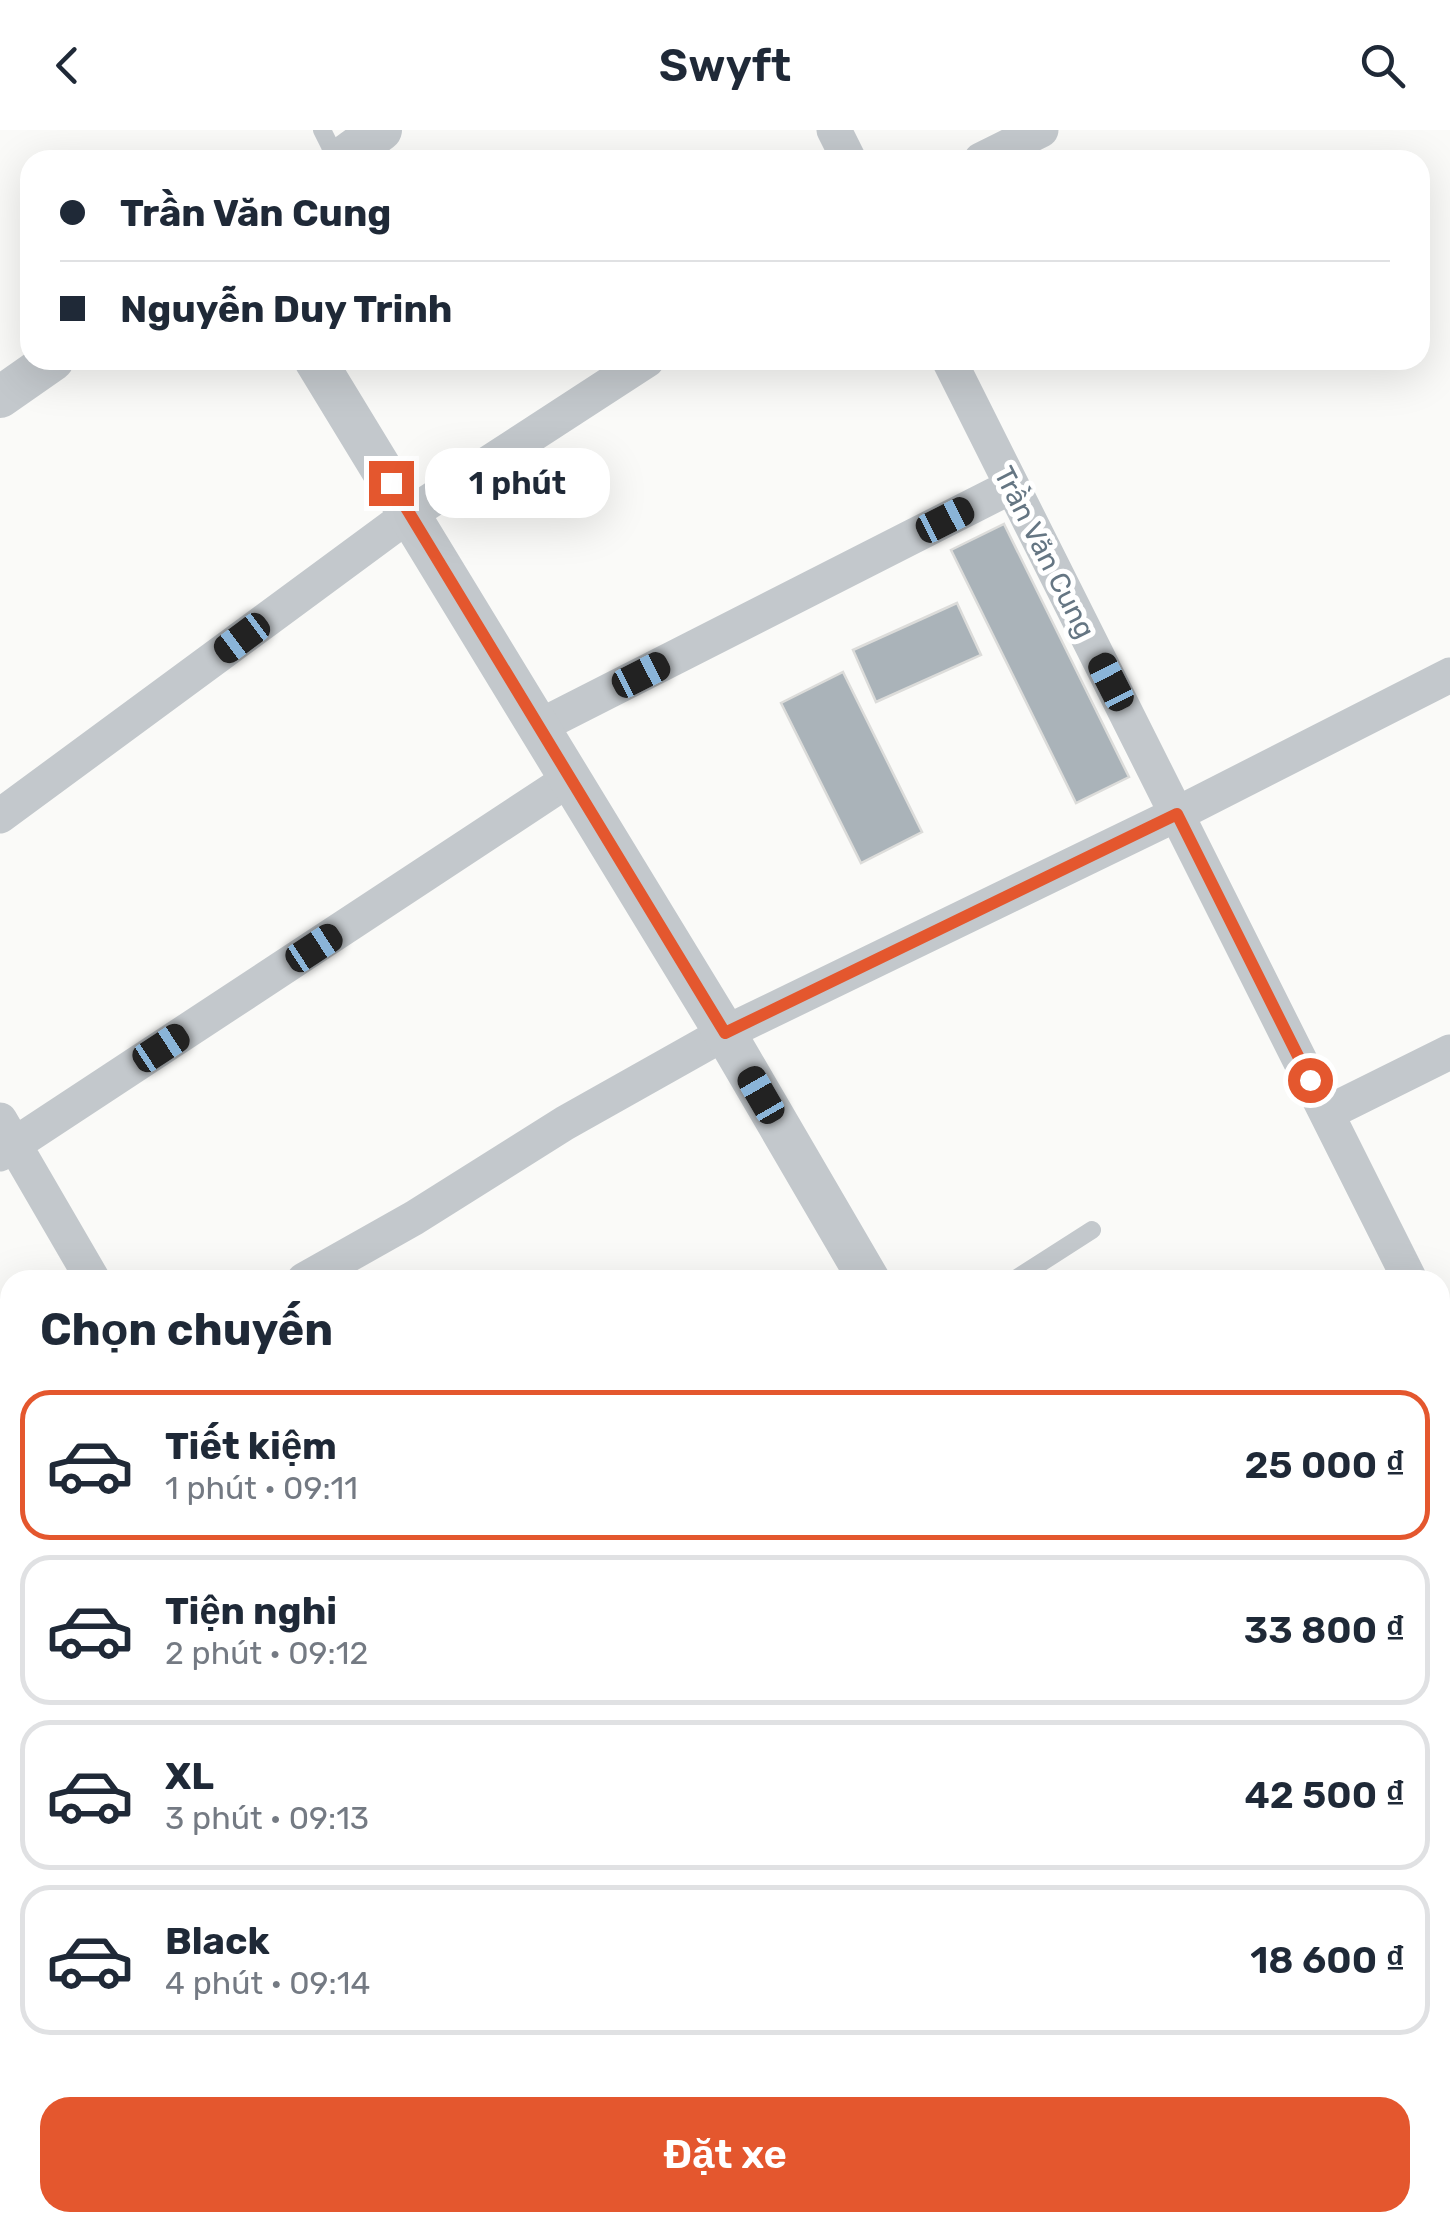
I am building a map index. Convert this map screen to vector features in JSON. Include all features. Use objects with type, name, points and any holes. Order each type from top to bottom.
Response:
[{"type":"street","points":[[352,150],[381,130]]},
{"type":"street","points":[[1001,150],[1041,130]]},
{"type":"street","points":[[0,397],[39,370]]},
{"type":"street","points":[[322,370],[725,1033],[863,1270]]},
{"type":"street","points":[[0,816],[410,514],[633,370]]},
{"type":"street","name":"Trần Văn Cung","points":[[954,370],[1405,1270]]},
{"type":"street","points":[[540,726],[1012,486]]},
{"type":"street","points":[[322,1270],[725,1033],[1177,814],[1450,675]]},
{"type":"street","points":[[87,1270],[5,1139],[571,778]]},
{"type":"street","points":[[1327,1113],[1450,1052]]},
{"type":"lane","points":[[1030,1270],[1092,1230]]},
{"type":"building","points":[[1004,524],[1129,777],[1076,803],[951,550]]},
{"type":"building","points":[[957,603],[981,655],[876,702],[853,650]]},
{"type":"building","points":[[843,672],[922,832],[861,863],[781,703]]},
{"type":"route","points":[[391,483],[725,1033],[1177,814],[1310,1080]]}]
